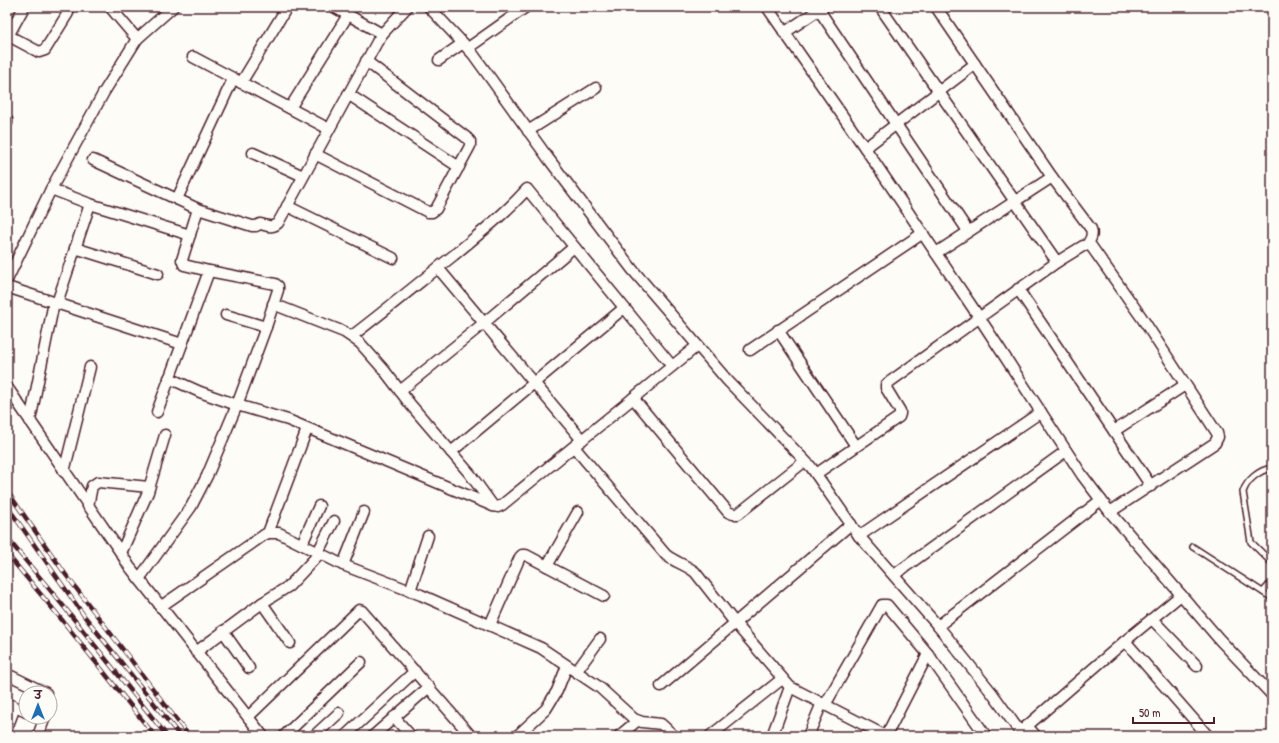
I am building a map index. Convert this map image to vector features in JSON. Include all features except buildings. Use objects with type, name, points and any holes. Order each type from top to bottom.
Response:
[{"type":"street","points":[[24,7],[8,35],[39,52],[45,50],[68,13]]},
{"type":"street","points":[[110,7],[137,39]]},
{"type":"street","points":[[177,199],[237,81],[287,7]]},
{"type":"street","points":[[334,7],[382,34]]},
{"type":"street","points":[[93,160],[198,210],[252,226],[260,224],[270,227],[274,226],[278,223],[382,34],[408,7]]},
{"type":"street","points":[[429,7],[474,54],[528,131],[632,269],[727,380],[816,474],[859,536],[938,626],[992,693],[1020,732],[1125,641],[1181,595]]},
{"type":"street","points":[[439,60],[466,46],[526,7]]},
{"type":"street","points":[[767,7],[865,148],[979,317],[1066,451],[1101,500],[1219,639],[1272,695]]},
{"type":"street","points":[[880,7],[1057,262]]},
{"type":"street","points":[[816,474],[899,417],[900,411],[886,388],[888,383],[1018,289],[1057,262],[1087,245],[1092,238],[1091,229],[1052,177],[936,7]]},
{"type":"street","points":[[7,280],[51,189],[104,92],[137,39],[172,8]]},
{"type":"street","points":[[784,33],[821,8],[968,232]]},
{"type":"street","points":[[290,108],[348,15]]},
{"type":"street","points":[[193,57],[329,129]]},
{"type":"street","points":[[315,154],[428,212],[432,212],[436,209],[470,146],[470,142],[468,138],[366,61]]},
{"type":"street","points":[[865,148],[975,64]]},
{"type":"street","points":[[528,131],[596,88]]},
{"type":"street","points":[[348,94],[459,167]]},
{"type":"street","points":[[253,153],[303,176]]},
{"type":"street","points":[[936,254],[1052,177]]},
{"type":"street","points":[[51,189],[90,204],[190,234]]},
{"type":"street","points":[[352,336],[480,233],[517,200],[526,189],[672,366]]},
{"type":"street","points":[[30,421],[55,303],[90,204]]},
{"type":"street","points":[[287,206],[393,258]]},
{"type":"street","points":[[139,579],[191,507],[207,476],[237,405],[278,290],[278,286],[275,284],[209,271],[184,265],[182,263],[198,210]]},
{"type":"street","points":[[750,350],[922,233]]},
{"type":"street","points":[[1087,245],[1091,246],[1137,311],[1217,433],[1217,440],[1151,486],[1110,512]]},
{"type":"street","points":[[400,391],[574,247]]},
{"type":"street","points":[[75,248],[158,274]]},
{"type":"street","points":[[438,268],[534,382],[578,443],[666,555],[673,561],[695,572],[735,623],[790,687],[886,736],[928,654]]},
{"type":"street","points":[[157,412],[209,271]]},
{"type":"street","points":[[7,286],[182,344]]},
{"type":"street","points":[[1018,289],[1151,486]]},
{"type":"street","points":[[273,304],[352,336],[376,361],[470,474],[493,506]]},
{"type":"street","points":[[451,452],[624,308]]},
{"type":"street","points":[[226,315],[266,327]]},
{"type":"street","points":[[778,330],[856,446]]},
{"type":"street","points":[[169,378],[200,392],[281,418],[498,507],[697,346]]},
{"type":"street","points":[[64,472],[90,367]]},
{"type":"street","points":[[1114,431],[1185,385]]},
{"type":"street","points":[[7,387],[121,553],[128,566],[263,736]]},
{"type":"street","points":[[633,398],[728,512],[733,514],[738,514],[805,461]]},
{"type":"street","points":[[859,536],[1041,412]]},
{"type":"street","points":[[268,533],[307,429]]},
{"type":"street","points":[[121,553],[150,488],[165,435]]},
{"type":"street","points":[[894,575],[1066,451]]},
{"type":"street","points":[[88,506],[92,486],[98,482],[150,488]]},
{"type":"street","points":[[938,626],[1101,500]]},
{"type":"street","points":[[302,544],[319,506]]},
{"type":"street","points":[[343,565],[364,512]]},
{"type":"street","points":[[548,566],[578,512]]},
{"type":"street","points":[[196,652],[262,603],[288,586],[319,553],[334,521]]},
{"type":"street","points":[[661,686],[851,524]]},
{"type":"street","points":[[160,607],[268,533],[279,533],[343,565],[410,591],[490,625],[548,652],[599,687],[637,721],[661,724],[674,736]]},
{"type":"street","points":[[410,591],[428,536]]},
{"type":"street","points":[[490,625],[520,556],[522,555],[526,555],[548,566],[604,596]]},
{"type":"street","points":[[262,603],[290,643]]},
{"type":"street","points":[[808,736],[823,704],[882,605],[887,605],[928,654],[986,736]]},
{"type":"street","points":[[248,717],[359,610],[362,611],[471,736]]},
{"type":"street","points":[[1152,619],[1197,666]]},
{"type":"street","points":[[223,631],[249,668]]},
{"type":"street","points":[[517,736],[546,709],[572,669],[600,639]]},
{"type":"street","points":[[1125,641],[1208,736]]},
{"type":"street","points":[[284,736],[360,662]]},
{"type":"street","points":[[345,736],[415,671]]},
{"type":"street","points":[[7,674],[30,685]]},
{"type":"street","points":[[710,736],[782,679]]},
{"type":"street","points":[[373,736],[429,687]]},
{"type":"street","points":[[772,736],[790,687]]},
{"type":"street","points":[[7,728],[11,705]]},
{"type":"street","points":[[314,736],[339,713]]},
{"type":"street","points":[[394,717],[411,736]]},
{"type":"street","points":[[619,736],[637,721]]},
{"type":"street","points":[[38,736],[40,725]]},
{"type":"street","points":[[1027,726],[1036,736]]},
{"type":"lane","points":[[1272,468],[1260,471],[1244,488],[1243,492],[1251,542],[1272,563]]},
{"type":"lane","points":[[1193,547],[1272,598]]},
{"type":"lane","points":[[1263,592],[1272,582]]},
{"type":"railway","points":[[7,491],[66,575],[189,736]]},
{"type":"railway","points":[[7,506],[85,617],[180,736]]},
{"type":"railway","points":[[7,538],[167,736]]},
{"type":"railway","points":[[7,554],[155,736]]}]
